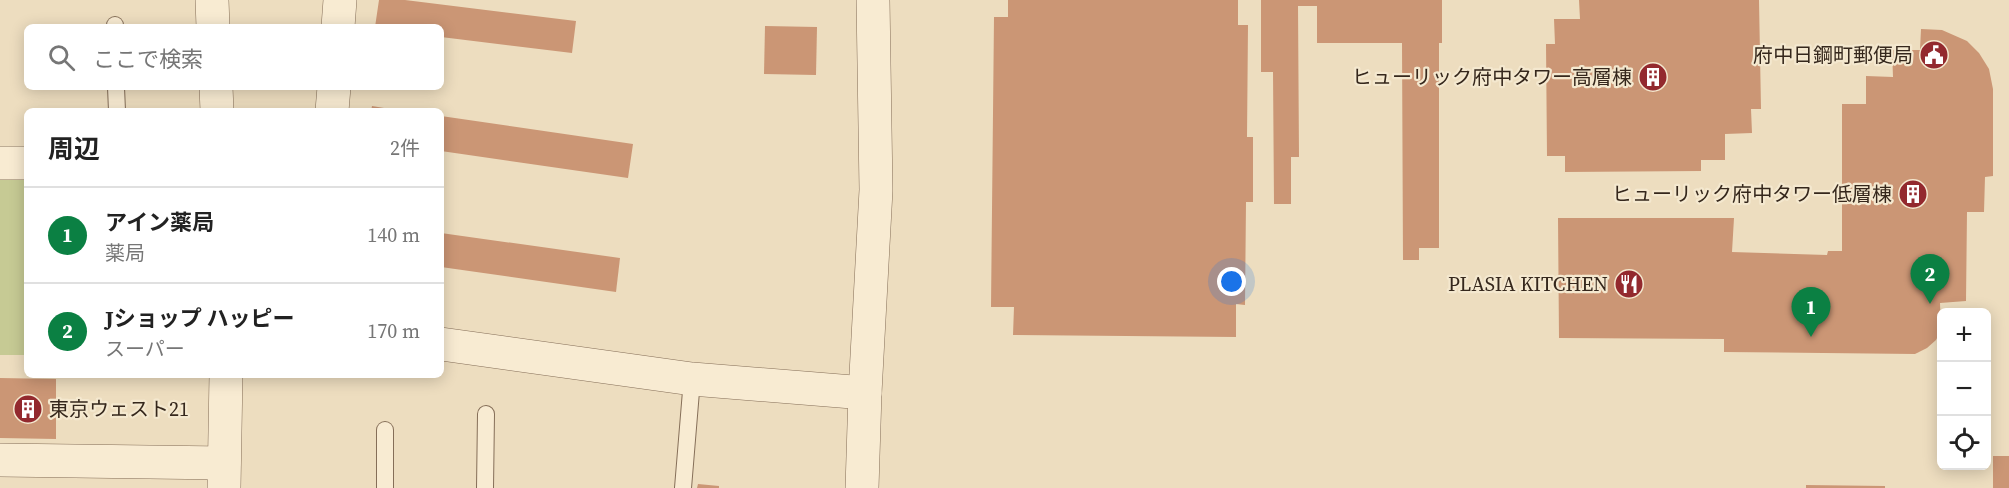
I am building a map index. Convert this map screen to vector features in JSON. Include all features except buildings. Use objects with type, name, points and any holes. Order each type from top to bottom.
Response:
[{"type":"street","points":[[212,0],[213,24]]},
{"type":"street","points":[[338,24],[340,0]]},
{"type":"street","points":[[862,488],[876,190],[873,0]]},
{"type":"street","points":[[216,90],[217,108]]},
{"type":"street","points":[[332,108],[334,90]]},
{"type":"street","points":[[0,163],[24,163]]},
{"type":"street","points":[[444,344],[693,379],[865,393]]},
{"type":"street","points":[[0,460],[224,476],[226,378]]},
{"type":"lane","points":[[116,90],[117,108]]},
{"type":"lane","points":[[683,488],[693,379]]},
{"type":"lane","points":[[485,488],[486,414]]},
{"type":"lane","points":[[385,430],[385,488]]},
{"type":"green space","points":[[0,176],[24,177],[24,355],[0,355]]},
{"type":"place","name":"府中日鋼町郵便局","points":[[1934,55]]},
{"type":"place","name":"ヒューリック府中タワー高層棟","points":[[1653,77]]},
{"type":"place","name":"ヒューリック府中タワー低層棟","points":[[1913,194]]},
{"type":"place","name":"PLASIA KITCHEN","points":[[1629,284]]},
{"type":"place","name":"Jショップ ハッピー","points":[[1930,304]]},
{"type":"place","name":"アイン薬局","points":[[1811,337]]},
{"type":"place","name":"東京ウェスト21","points":[[28,409]]}]
